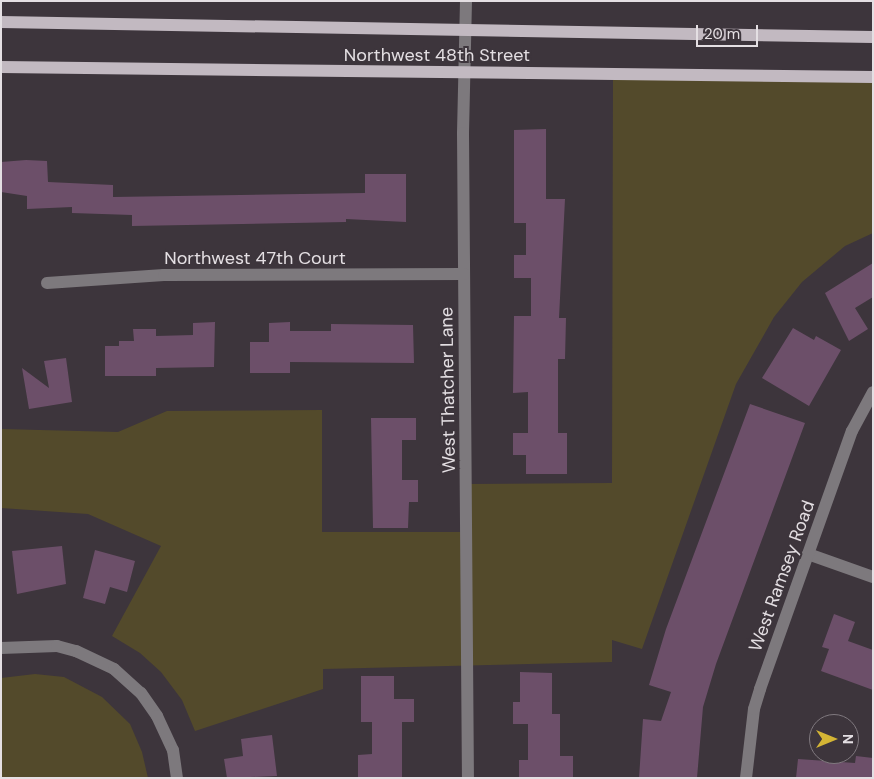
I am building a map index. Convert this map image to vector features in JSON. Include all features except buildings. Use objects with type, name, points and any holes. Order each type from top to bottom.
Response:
[{"type":"main road","name":"Northwest 48th Street","points":[[1,22],[873,37]]},
{"type":"main road","name":"Northwest 48th Street","points":[[1,67],[873,77]]},
{"type":"street","name":"West Thatcher Lane","points":[[466,1],[464,274],[468,778]]},
{"type":"street","name":"Northwest 47th Court","points":[[47,283],[164,275],[464,274]]},
{"type":"street","name":"West Ramsey Road","points":[[746,778],[754,709],[852,431],[873,392]]},
{"type":"street","points":[[808,554],[873,577]]},
{"type":"street","points":[[1,648],[37,644],[66,648],[99,661],[128,680],[150,705],[165,731],[173,750],[177,778]]},
{"type":"shaded area","points":[[613,73],[873,77],[873,233],[845,246],[802,282],[774,317],[736,384],[642,649],[612,640],[612,662],[323,669],[323,689],[195,731],[182,700],[161,672],[140,653],[112,636],[161,546],[88,514],[1,508],[1,429],[118,432],[167,411],[322,410],[322,532],[467,532],[466,484],[612,483]]},
{"type":"shaded area","points":[[35,674],[64,677],[102,697],[130,724],[142,752],[148,778],[1,778],[1,678]]}]
